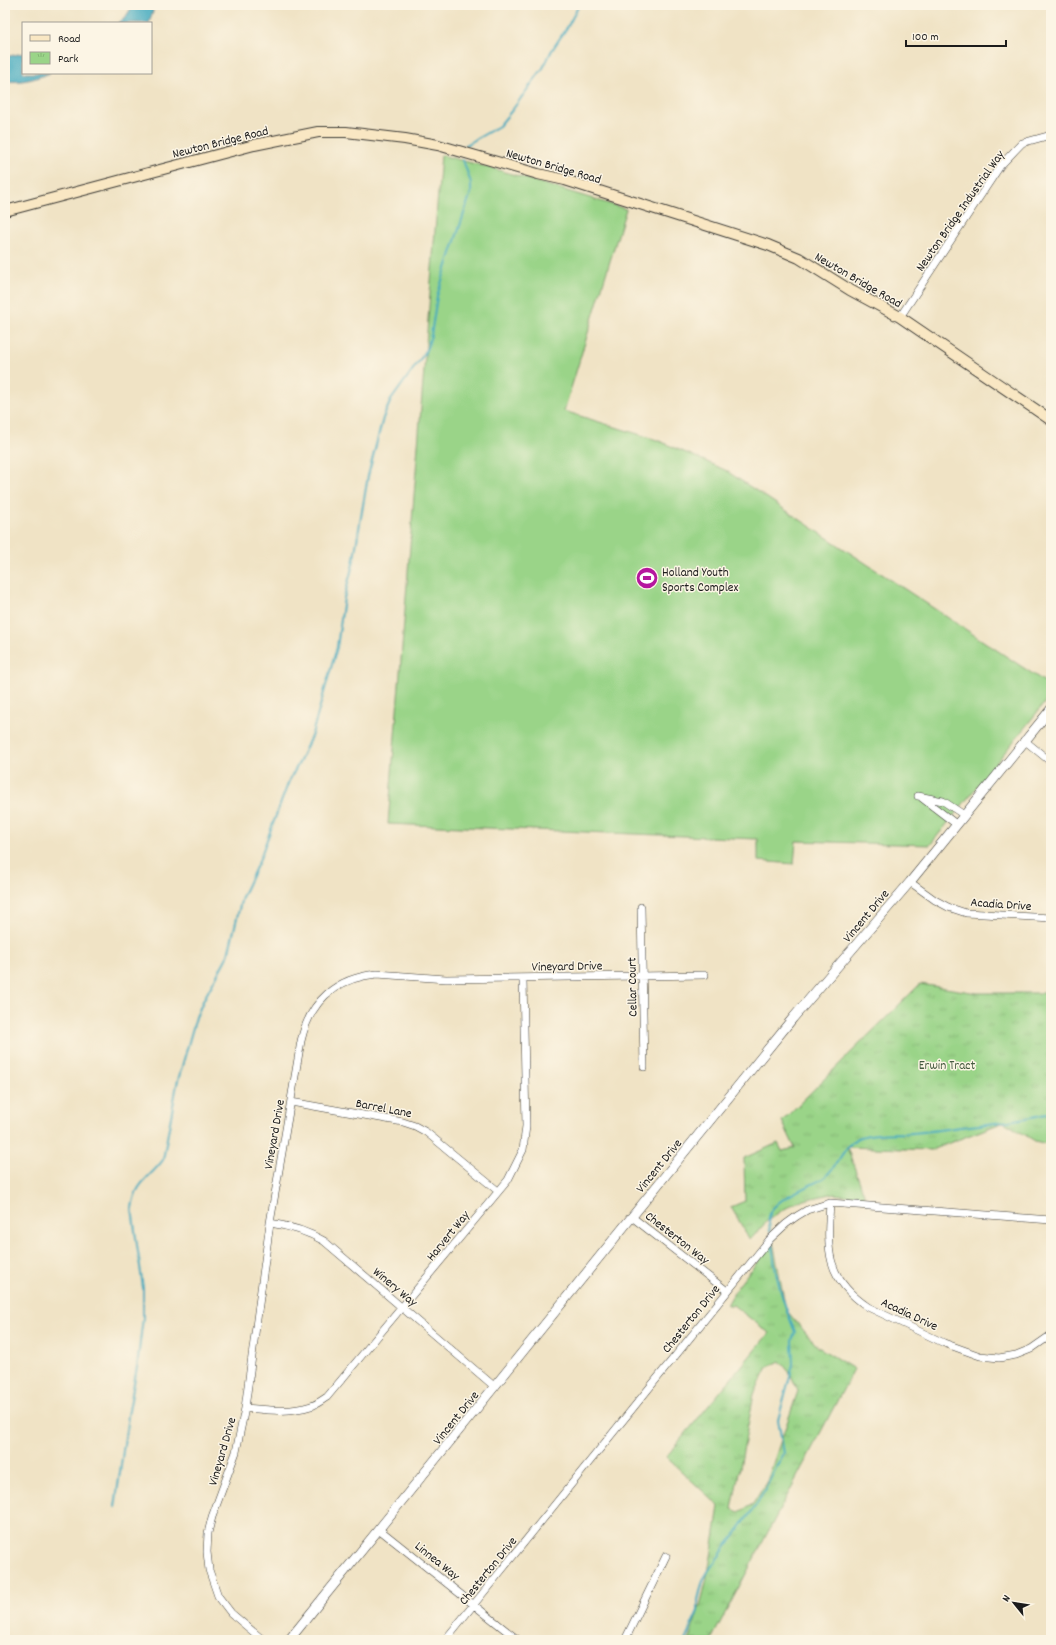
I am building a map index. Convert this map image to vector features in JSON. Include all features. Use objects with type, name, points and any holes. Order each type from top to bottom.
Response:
[{"type":"main road","name":"Newton Bridge Road","points":[[5,211],[254,145],[318,132],[346,132],[405,139],[438,146],[565,180],[768,245],[799,258],[850,290],[900,317],[1051,420]]},
{"type":"street","name":"Newton Bridge Industrial Way","points":[[900,317],[1000,166],[1022,143],[1051,135]]},
{"type":"street","name":"Vincent Drive","points":[[290,1640],[794,1018],[910,882],[1024,740],[1051,709]]},
{"type":"street","points":[[1024,740],[1051,762]]},
{"type":"street","points":[[956,824],[926,800],[918,796],[943,801],[964,815]]},
{"type":"street","name":"Acadia Drive","points":[[910,882],[948,907],[966,913],[1051,918]]},
{"type":"street","name":"Cellar Court","points":[[641,907],[644,1067]]},
{"type":"street","name":"Vineyard Drive","points":[[263,1640],[231,1613],[218,1596],[209,1570],[207,1552],[208,1533],[212,1517],[234,1457],[245,1408],[270,1223],[301,1041],[306,1021],[317,1004],[340,985],[360,977],[377,974],[421,978],[705,975]]},
{"type":"street","name":"Harvert Way","points":[[245,1408],[280,1411],[294,1410],[312,1406],[327,1397],[508,1180],[523,1150],[526,1126],[523,978]]},
{"type":"street","name":"Barrel Lane","points":[[291,1102],[402,1122],[415,1126],[426,1132],[498,1191]]},
{"type":"street","name":"Acadia Drive","points":[[830,1203],[828,1245],[832,1265],[836,1275],[846,1288],[868,1307],[944,1343],[980,1356],[999,1358],[1016,1355],[1031,1349],[1051,1335]]},
{"type":"street","name":"Chesterton Drive","points":[[445,1640],[727,1291],[770,1239],[786,1224],[807,1210],[830,1203],[1051,1220]]},
{"type":"street","name":"Chesterton Way","points":[[632,1217],[727,1291]]},
{"type":"street","name":"Winery Way","points":[[270,1223],[289,1226],[310,1233],[324,1241],[495,1387]]},
{"type":"street","name":"Linnea Way","points":[[380,1530],[518,1640]]},
{"type":"street","points":[[625,1640],[666,1556]]},
{"type":"green space","name":"Holland Youth Sports Complex","points":[[441,155],[495,169],[626,209],[564,411],[657,440],[725,470],[1051,686],[1051,695],[930,845],[796,841],[794,864],[758,861],[758,839],[388,824]]},
{"type":"green space","name":"Erwin Tract","points":[[920,984],[977,993],[1051,993],[1051,1145],[1035,1141],[1004,1122],[931,1150],[847,1147],[865,1197],[831,1194],[799,1201],[767,1221],[750,1240],[731,1207],[745,1201],[744,1158],[778,1143],[782,1151],[795,1148],[782,1121]]},
{"type":"green space","points":[[773,1242],[786,1310],[818,1347],[854,1369],[711,1640],[688,1640],[704,1591],[719,1506],[666,1457],[769,1333],[733,1305],[727,1305],[738,1286]],"holes":[[[780,1361],[790,1373],[798,1391],[767,1481],[753,1504],[739,1512],[732,1509],[754,1394],[768,1367]]]},
{"type":"water","points":[[133,5],[152,5],[153,12],[149,22],[119,22],[125,18]]},
{"type":"water","points":[[22,53],[22,74],[47,74],[28,80],[5,81],[5,57]]},
{"type":"waterway","points":[[466,145],[499,126],[513,109],[543,68],[579,5]]},
{"type":"waterway","points":[[115,1507],[128,1416],[137,1367],[143,1318],[143,1288],[132,1209],[134,1200],[139,1187],[163,1160],[177,1084],[196,1017],[228,955],[242,897],[259,861],[289,781],[312,734],[337,647],[344,598],[353,564],[368,476],[383,418],[391,400],[424,354],[428,345],[437,296],[471,192],[471,183],[463,160]]},
{"type":"waterway","points":[[770,1232],[769,1217],[771,1211],[776,1205],[791,1194],[822,1179],[832,1169],[850,1144],[861,1137],[867,1135],[924,1132],[984,1125],[1051,1113]]},
{"type":"waterway","points":[[685,1640],[698,1611],[698,1600],[703,1580],[757,1504],[784,1453],[778,1420],[793,1365],[792,1341],[795,1332],[780,1289],[772,1245]]},
{"type":"place","name":"Holland Youth Sports Complex","points":[[647,578]]}]
